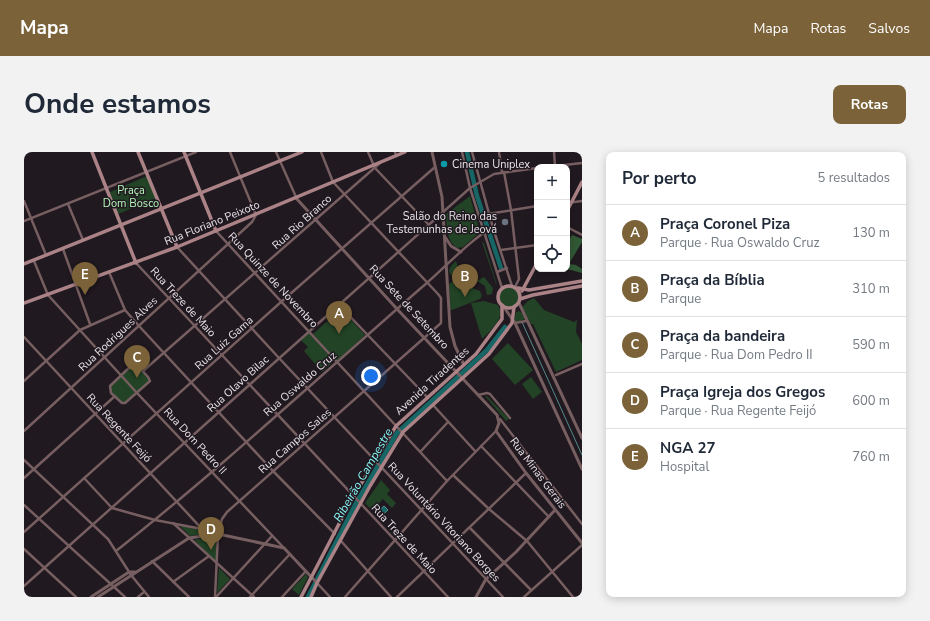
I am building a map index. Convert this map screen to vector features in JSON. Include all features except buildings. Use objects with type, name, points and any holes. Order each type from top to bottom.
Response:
[{"type":"main road","points":[[98,152],[93,153],[136,263]]},
{"type":"main road","points":[[138,152],[177,247]]},
{"type":"main road","points":[[24,264],[122,226],[302,152]]},
{"type":"main road","name":"Rua Floriano Peixoto","points":[[24,303],[177,247],[333,182],[374,167],[396,154],[405,152]]},
{"type":"main road","points":[[185,154],[216,231]]},
{"type":"main road","points":[[570,201],[582,182]]},
{"type":"main road","points":[[534,268],[522,289],[520,299],[514,307],[512,323],[502,319],[502,306],[498,297],[502,288],[514,287],[522,289],[582,281]]},
{"type":"main road","points":[[520,299],[533,295],[582,286]]},
{"type":"main road","points":[[514,287],[520,299]]},
{"type":"main road","points":[[502,306],[508,308],[514,307]]},
{"type":"main road","name":"Avenida Tiradentes","points":[[300,597],[354,498],[397,426],[476,354],[502,319]]},
{"type":"main road","name":"Avenida Tiradentes","points":[[311,597],[316,582],[341,541],[360,504],[402,431],[489,354],[512,323]]},
{"type":"street","points":[[24,221],[147,173],[185,154],[196,152]]},
{"type":"street","points":[[230,152],[256,215]]},
{"type":"street","points":[[276,152],[296,198]]},
{"type":"street","points":[[321,152],[333,182],[400,251],[427,283]]},
{"type":"street","points":[[368,152],[374,167],[429,225]]},
{"type":"street","points":[[432,152],[444,213],[450,327],[455,346],[464,365]]},
{"type":"street","points":[[462,152],[472,195],[502,288]]},
{"type":"street","points":[[472,152],[491,228],[514,287],[519,281],[516,247],[511,210],[499,152]]},
{"type":"street","points":[[554,152],[555,164]]},
{"type":"street","points":[[570,164],[582,163]]},
{"type":"street","name":"Rua Rio Branco","points":[[143,371],[255,274],[374,167]]},
{"type":"street","name":"Rua Luiz Gama","points":[[24,532],[281,302],[436,167]]},
{"type":"street","name":"Rua Olavo Bilac","points":[[24,586],[249,384],[340,306],[471,188],[494,174],[534,168]]},
{"type":"street","points":[[464,194],[472,195]]},
{"type":"street","name":"Rua Sete de Setembro","points":[[296,198],[369,279],[500,419]]},
{"type":"street","points":[[24,201],[46,255]]},
{"type":"street","points":[[570,203],[582,201]]},
{"type":"street","points":[[68,204],[83,241]]},
{"type":"street","points":[[488,214],[534,206]]},
{"type":"street","name":"Rua Rodrigues Alves","points":[[25,429],[229,244],[248,226],[256,215]]},
{"type":"street","points":[[484,231],[491,228]]},
{"type":"street","points":[[570,229],[582,235]]},
{"type":"street","name":"Rua Quinze de Novembro","points":[[216,231],[421,451],[447,481]]},
{"type":"street","name":"Rua Oswaldo Cruz","points":[[116,551],[212,472],[484,231]]},
{"type":"street","points":[[444,234],[451,246],[461,252]]},
{"type":"street","points":[[500,250],[534,245]]},
{"type":"street","name":"Rua Voluntário Vitoriano Borges","points":[[177,247],[226,299],[251,329],[308,387],[334,417],[377,461],[503,597]]},
{"type":"street","points":[[63,249],[90,324]]},
{"type":"street","points":[[34,261],[48,295]]},
{"type":"street","name":"Rua Treze de Maio","points":[[136,263],[276,415],[448,597]]},
{"type":"street","points":[[497,272],[507,268]]},
{"type":"street","points":[[109,271],[125,310],[273,471],[335,534]]},
{"type":"street","name":"Rua Campos Sales","points":[[216,597],[218,534],[222,519],[239,501],[440,325],[441,298],[427,283]]},
{"type":"street","name":"Rua Dom Pedro II","points":[[48,295],[137,393],[158,413],[330,597]]},
{"type":"street","points":[[520,299],[526,321],[582,438]]},
{"type":"street","points":[[340,306],[428,398]]},
{"type":"street","points":[[502,306],[512,323],[582,469]]},
{"type":"street","points":[[24,381],[80,330],[90,324],[125,310]]},
{"type":"street","points":[[512,323],[526,321]]},
{"type":"street","name":"Rua Regente Feijó","points":[[24,337],[47,360],[94,413],[124,443],[150,473],[178,501],[202,529]]},
{"type":"street","points":[[135,364],[143,371],[150,381],[123,404],[110,391],[110,386],[135,364]]},
{"type":"street","points":[[556,375],[582,364]]},
{"type":"street","points":[[478,395],[487,393],[490,394],[510,418]]},
{"type":"street","points":[[24,478],[94,413],[115,396]]},
{"type":"street","points":[[433,405],[475,451]]},
{"type":"street","points":[[345,597],[447,481],[496,431],[500,419]]},
{"type":"street","points":[[500,419],[582,524]]},
{"type":"street","points":[[421,451],[448,422]]},
{"type":"street","name":"Rua Minas Gerais","points":[[496,431],[526,473],[582,544]]},
{"type":"street","points":[[481,446],[548,517]]},
{"type":"street","points":[[24,460],[108,539],[130,574],[149,597]]},
{"type":"street","points":[[397,597],[526,473]]},
{"type":"street","points":[[454,475],[488,509],[526,541],[573,597]]},
{"type":"street","points":[[84,478],[112,508],[155,520],[284,548]]},
{"type":"street","points":[[24,505],[125,597]]},
{"type":"street","points":[[476,597],[486,580],[555,510]]},
{"type":"street","points":[[172,523],[252,596],[290,554]]},
{"type":"street","points":[[470,528],[531,590]]},
{"type":"street","points":[[91,597],[135,572],[189,538],[218,534]]},
{"type":"street","points":[[216,597],[272,536]]},
{"type":"street","points":[[341,541],[391,597]]},
{"type":"street","points":[[524,597],[582,544]]},
{"type":"street","points":[[24,549],[76,597]]},
{"type":"street","points":[[173,582],[208,556]]},
{"type":"street","points":[[152,561],[189,597]]},
{"type":"street","points":[[282,597],[306,571]]},
{"type":"street","points":[[98,597],[113,585]]},
{"type":"street","points":[[138,597],[144,592]]},
{"type":"street","points":[[24,594],[27,597]]},
{"type":"street","points":[[579,597],[582,594]]},
{"type":"green space","name":"Praça Dom Bosco","points":[[147,176],[156,198],[118,214],[110,192]]},
{"type":"green space","points":[[470,196],[480,232],[463,247],[458,248],[449,238],[446,214]]},
{"type":"green space","points":[[572,235],[582,239],[582,242],[570,262],[570,239]]},
{"type":"green space","points":[[482,242],[484,243],[497,285],[496,284]]},
{"type":"green space","points":[[456,261],[462,280],[451,275],[449,271]]},
{"type":"green space","points":[[570,264],[576,265],[582,269],[582,273],[570,270]]},
{"type":"green space","points":[[484,277],[493,288],[492,294],[487,295],[485,286],[477,281]]},
{"type":"green space","points":[[454,281],[480,291],[482,296],[480,299],[452,310],[450,309],[449,284]]},
{"type":"green space","points":[[509,287],[516,290],[519,297],[516,304],[509,307],[502,304],[499,297],[502,290]]},
{"type":"green space","points":[[534,298],[544,310],[574,322],[577,320],[576,332],[582,344],[582,360],[556,372],[533,324],[531,324],[522,307]]},
{"type":"green space","points":[[484,301],[498,305],[500,315],[496,324],[482,339],[471,303]]},
{"type":"green space","points":[[341,309],[365,335],[337,361],[313,334]]},
{"type":"green space","points":[[519,311],[525,319],[516,323],[514,320],[516,312]]},
{"type":"green space","points":[[309,332],[334,361],[322,372],[304,351],[308,347],[301,340]]},
{"type":"green space","points":[[508,343],[533,370],[515,385],[492,359]]},
{"type":"green space","points":[[132,365],[135,365],[150,380],[137,393],[121,375]]},
{"type":"green space","points":[[121,376],[137,393],[123,403],[113,394],[110,387]]},
{"type":"green space","points":[[531,377],[542,392],[533,399],[522,384]]},
{"type":"green space","points":[[485,396],[487,396],[509,419],[506,421]]},
{"type":"green space","points":[[381,480],[390,490],[387,494],[396,503],[392,508],[383,499],[372,511],[365,503]]},
{"type":"green space","points":[[179,525],[210,533],[190,536]]},
{"type":"green space","points":[[216,536],[216,561],[194,540]]},
{"type":"green space","points":[[219,568],[230,579],[217,593]]},
{"type":"green space","points":[[306,574],[308,577],[299,595],[292,589]]},
{"type":"water","points":[[384,506],[388,510],[380,517],[376,513]]},
{"type":"waterway","name":"Ribeirão Campestre","points":[[467,152],[477,196],[501,268]]},
{"type":"waterway","points":[[522,322],[582,455]]},
{"type":"waterway","name":"Ribeirão Campestre","points":[[308,597],[355,505],[397,433],[487,350],[505,327]]},
{"type":"place","name":"Cinema Uniplex","points":[[444,164]]},
{"type":"place","name":"Salão do Reino das Testemunhas de Jeová","points":[[505,222]]},
{"type":"place","name":"NGA 27","points":[[85,295]]},
{"type":"place","name":"Praça da Bíblia","points":[[465,297]]},
{"type":"place","name":"Praça Coronel Piza","points":[[339,334]]},
{"type":"place","name":"Praça da bandeira","points":[[137,378]]},
{"type":"place","name":"Praça Igreja dos Gregos","points":[[211,550]]}]
